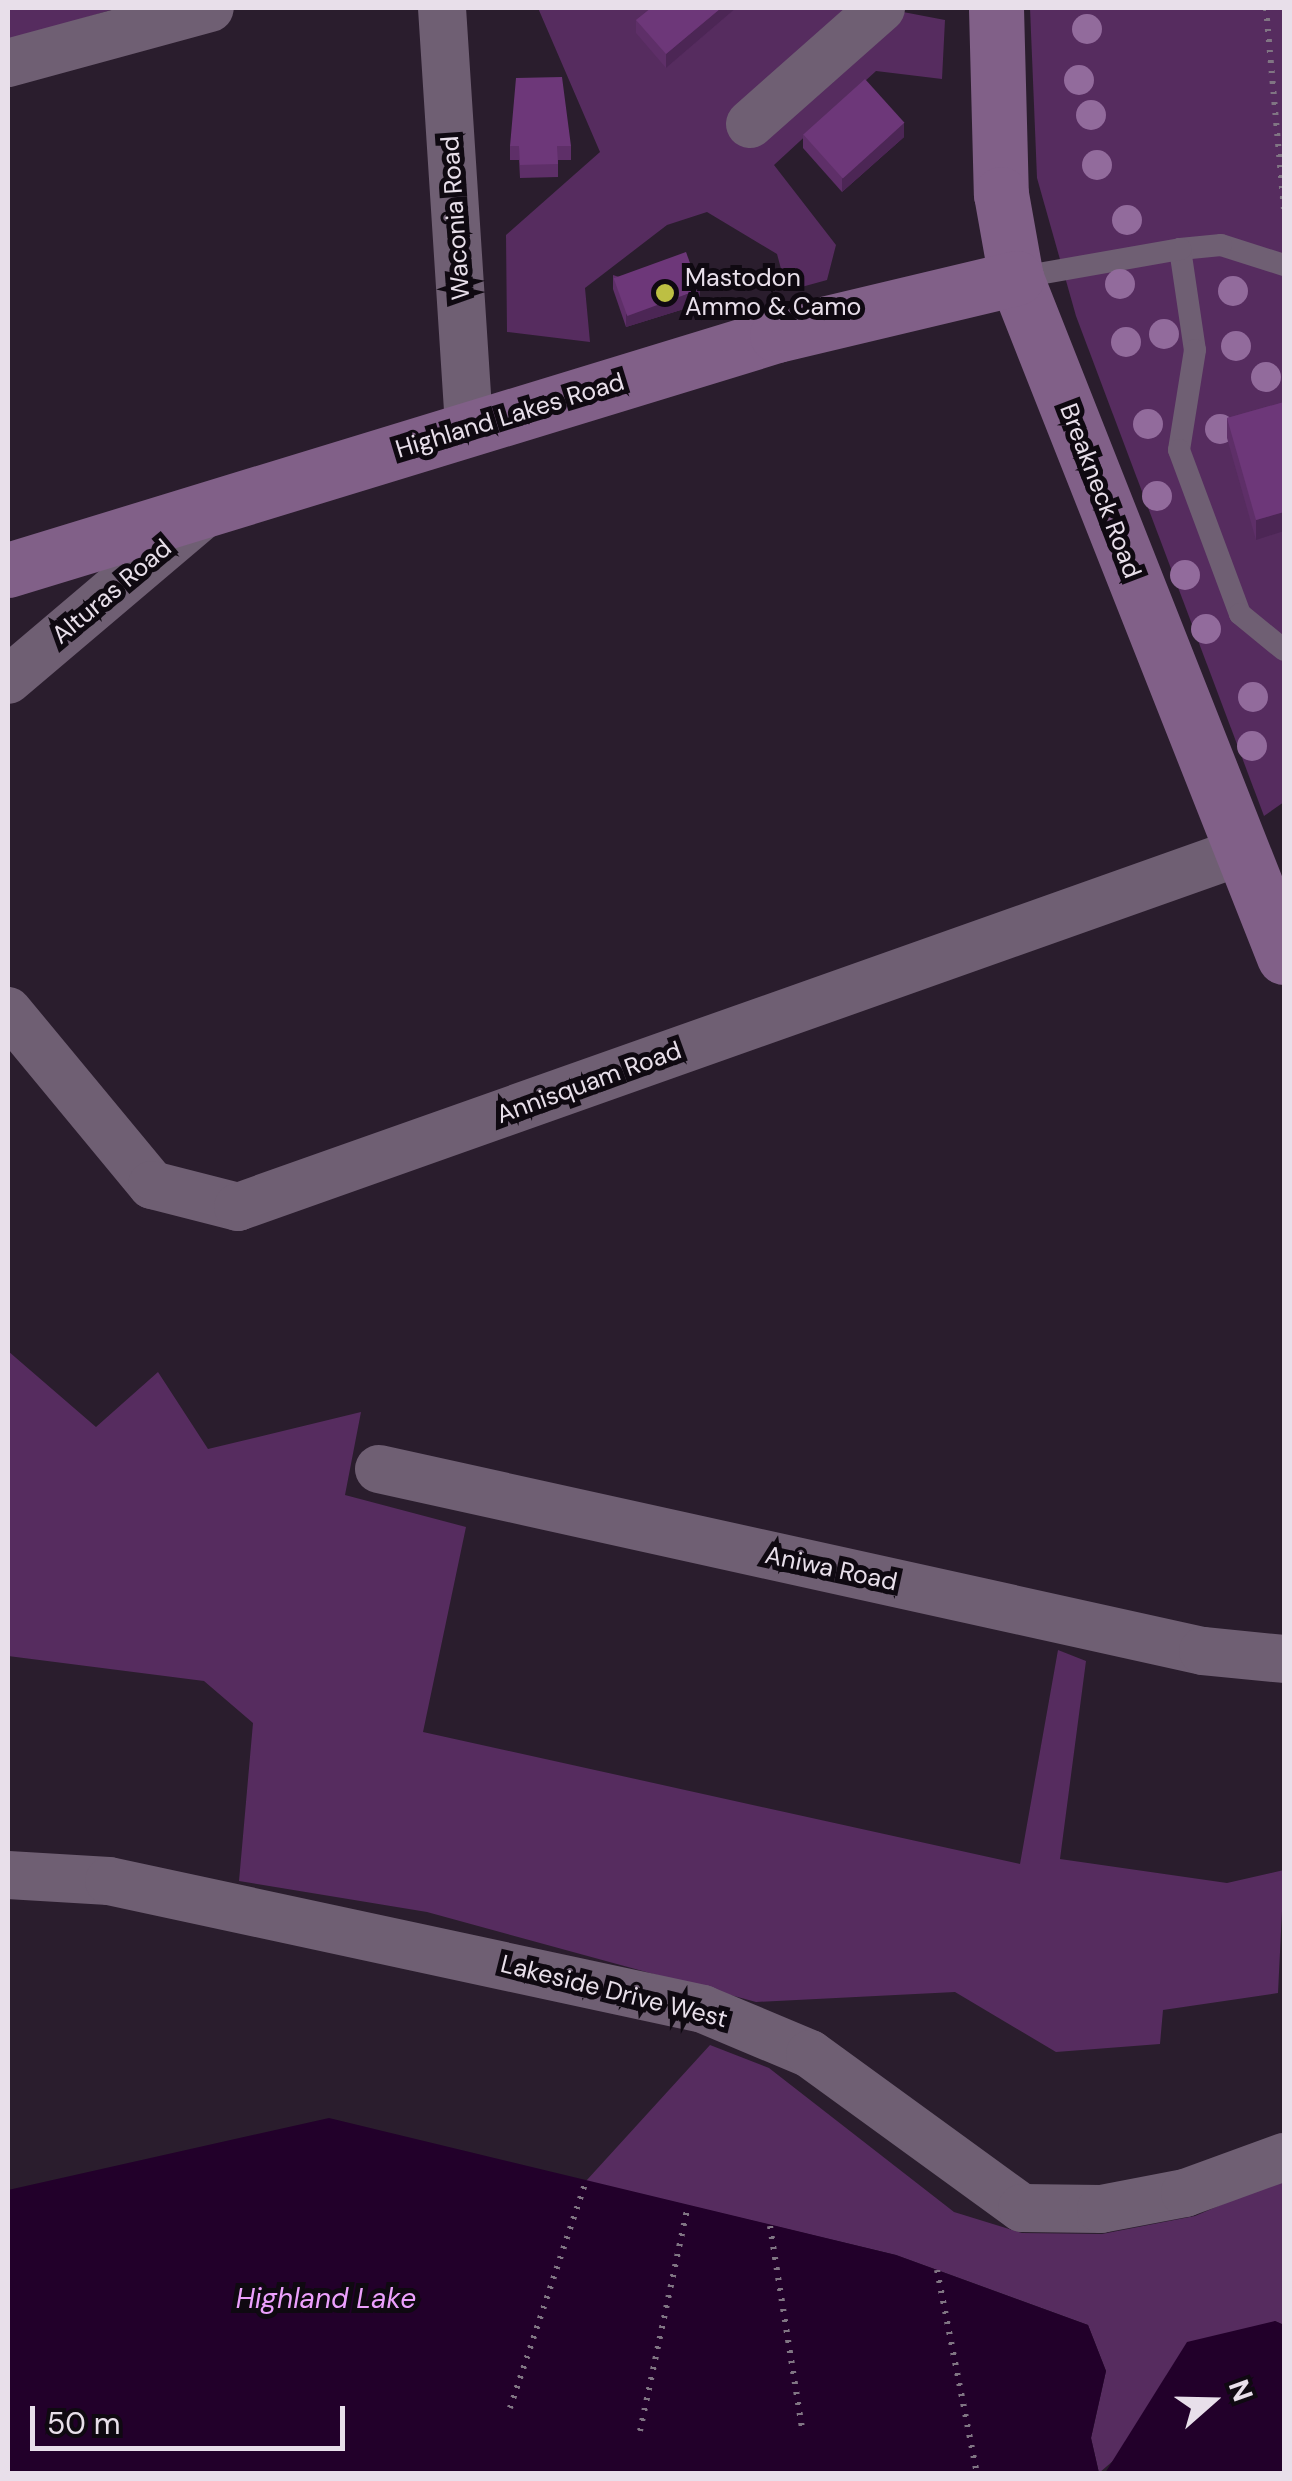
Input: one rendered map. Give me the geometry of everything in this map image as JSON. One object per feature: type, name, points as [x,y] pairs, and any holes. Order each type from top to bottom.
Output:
[{"type":"street","points":[[8,64],[210,8]]},
{"type":"street","name":"Waconia Road","points":[[442,8],[469,429]]},
{"type":"street","points":[[750,124],[881,8]]},
{"type":"street","name":"Breakneck Road","points":[[996,8],[1001,194],[1016,278],[1237,853],[1284,957]]},
{"type":"street","name":"Highland Lakes Road","points":[[8,570],[777,335],[1016,278]]},
{"type":"street","name":"Alturas Road","points":[[8,680],[216,504]]},
{"type":"street","name":"Annisquam Road","points":[[8,1011],[152,1185],[238,1207],[1237,853]]},
{"type":"street","name":"Aniwa Road","points":[[378,1469],[1203,1651],[1284,1658]]},
{"type":"street","name":"Lakeside Drive West","points":[[8,1875],[108,1881],[703,2009],[810,2054],[1022,2208],[1101,2209],[1168,2196],[1284,2157]]},
{"type":"lane","points":[[1016,278],[1221,245],[1284,265]]},
{"type":"lane","points":[[1180,249],[1195,350],[1179,450],[1240,614],[1284,650]]},
{"type":"path","points":[[1266,8],[1284,210]]},
{"type":"path","points":[[510,2408],[586,2181]]},
{"type":"path","points":[[640,2431],[688,2206]]},
{"type":"path","points":[[770,2226],[802,2429]]},
{"type":"path","points":[[937,2270],[977,2474]]},
{"type":"shaded area","points":[[8,8],[111,8],[111,10],[8,41]]},
{"type":"shaded area","points":[[538,8],[882,8],[945,20],[942,79],[876,71],[774,165],[836,245],[827,280],[787,291],[777,254],[707,212],[667,225],[585,288],[590,342],[507,332],[506,235],[600,152]]},
{"type":"shaded area","points":[[1030,8],[1284,8],[1284,802],[1264,816],[1076,316],[1037,178]]},
{"type":"shaded area","points":[[8,1351],[96,1427],[158,1372],[208,1449],[361,1412],[345,1495],[466,1527],[423,1732],[1020,1864],[1058,1650],[1086,1661],[1060,1859],[1227,1883],[1284,1870],[1278,1993],[1163,2010],[1160,2044],[1056,2052],[955,1992],[756,2002],[427,1912],[239,1881],[253,1723],[204,1681],[8,1656]]},
{"type":"shaded area","points":[[710,2045],[769,2068],[954,2212],[1022,2233],[1102,2234],[1195,2216],[1284,2178],[1284,2325],[1275,2321],[1099,2473],[1091,2438],[1106,2371],[1088,2325],[896,2255],[586,2181]]},
{"type":"water","name":"Highland Lake","points":[[329,2118],[896,2255],[1088,2325],[1106,2371],[1091,2438],[1099,2473],[8,2473],[8,2190]]},
{"type":"water","points":[[1275,2321],[1284,2325],[1284,2473],[1105,2473],[1187,2342]]},
{"type":"building","points":[[651,8],[721,8],[666,54],[636,20]]},
{"type":"building","points":[[562,77],[571,146],[557,146],[558,164],[520,165],[519,146],[510,146],[516,78]]},
{"type":"building","points":[[865,79],[904,123],[843,178],[803,135]]},
{"type":"building","points":[[686,252],[700,290],[627,316],[614,278]]},
{"type":"building","points":[[1284,402],[1284,512],[1256,520],[1227,418]]},
{"type":"place","name":"Mastodon Ammo & Camo","points":[[665,293]]}]
